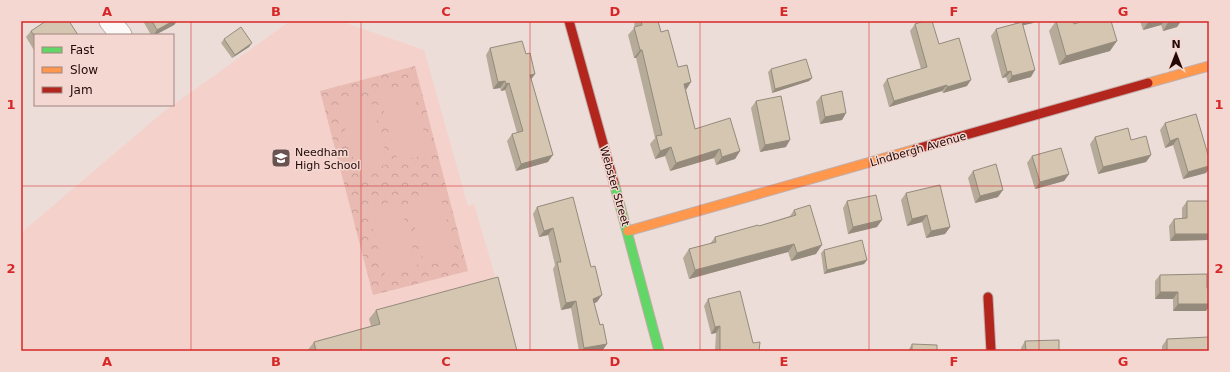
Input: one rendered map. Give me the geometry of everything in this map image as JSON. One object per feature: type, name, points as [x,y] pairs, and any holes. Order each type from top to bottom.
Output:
[{"type":"street","points":[[110,21],[119,34]]},
{"type":"street","name":"Webster Street","points":[[568,21],[628,231],[659,351]]},
{"type":"street","name":"Lindbergh Avenue","points":[[628,231],[1209,66]]},
{"type":"street","points":[[988,296],[991,351]]},
{"type":"shaded area","name":"Needham High School","points":[[290,21],[340,21],[424,50],[468,206],[474,204],[517,351],[21,351],[21,233],[162,113],[174,106],[174,104]]},
{"type":"green space","points":[[415,66],[468,271],[373,295],[320,91]]},
{"type":"green space","points":[[411,85],[430,153],[398,162],[379,94]]},
{"type":"green space","points":[[370,96],[389,164],[357,173],[339,105]]},
{"type":"green space","points":[[439,190],[457,258],[425,266],[407,198]]},
{"type":"green space","points":[[399,200],[418,268],[386,277],[367,208]]},
{"type":"building","points":[[46,21],[69,21],[77,34],[34,34],[34,36],[31,31]]},
{"type":"building","points":[[152,21],[173,21],[157,30]]},
{"type":"building","points":[[641,21],[658,21],[661,32],[668,30],[678,67],[687,65],[691,82],[684,84],[695,129],[730,118],[740,151],[722,157],[720,149],[676,163],[671,147],[660,151],[656,136],[662,135],[642,50],[640,50],[634,27],[642,25]]},
{"type":"building","points":[[924,21],[932,21],[939,44],[959,38],[971,80],[947,87],[947,85],[894,101],[887,79],[927,67],[915,24]]},
{"type":"building","points":[[1056,21],[1073,21],[1074,24],[1083,21],[1111,21],[1117,41],[1066,56]]},
{"type":"building","points":[[1022,22],[1035,70],[1012,76],[1011,71],[1007,72],[996,29]]},
{"type":"building","points":[[241,27],[252,43],[235,55],[224,39]]},
{"type":"building","points":[[522,41],[526,54],[530,53],[535,74],[530,75],[553,155],[521,164],[512,134],[523,131],[509,83],[506,84],[505,81],[498,82],[490,48]]},
{"type":"building","points":[[806,59],[812,78],[775,89],[771,69]]},
{"type":"building","points":[[842,91],[846,113],[825,117],[821,96]]},
{"type":"building","points":[[781,96],[790,140],[765,145],[756,101]]},
{"type":"building","points":[[1196,114],[1209,158],[1209,166],[1188,172],[1178,138],[1170,141],[1165,123]]},
{"type":"building","points":[[1128,128],[1131,140],[1146,136],[1151,155],[1103,167],[1095,137]]},
{"type":"building","points":[[1061,148],[1069,174],[1040,182],[1032,156]]},
{"type":"building","points":[[996,164],[1003,190],[980,196],[973,171]]},
{"type":"building","points":[[940,185],[950,227],[931,231],[927,215],[912,219],[906,193]]},
{"type":"building","points":[[876,195],[882,220],[853,227],[847,201]]},
{"type":"building","points":[[573,197],[591,267],[595,266],[602,295],[593,299],[600,325],[603,324],[607,344],[584,348],[576,301],[566,303],[557,262],[561,262],[553,228],[544,231],[537,207]]},
{"type":"building","points":[[1187,201],[1209,201],[1209,234],[1175,234],[1174,219],[1187,218]]},
{"type":"building","points":[[810,205],[822,245],[797,253],[794,244],[695,270],[689,249],[716,242],[715,237],[796,215],[794,210]]},
{"type":"building","points":[[862,240],[867,260],[827,270],[824,250]]},
{"type":"building","points":[[1207,274],[1209,304],[1178,304],[1178,292],[1160,292],[1160,275]]},
{"type":"building","points":[[498,277],[517,351],[316,351],[314,342],[380,324],[376,310]]},
{"type":"building","points":[[740,291],[753,343],[760,342],[759,351],[720,351],[720,326],[715,327],[708,299]]},
{"type":"building","points":[[1209,337],[1209,351],[1167,351],[1167,339]]},
{"type":"building","points":[[1059,340],[1059,351],[1026,351],[1025,341]]},
{"type":"building","points":[[912,344],[937,345],[937,351],[912,351]]},
{"type":"traffic: fast","points":[[614,183],[659,351]]},
{"type":"traffic: slow","points":[[1148,83],[1209,66]]},
{"type":"traffic: slow","points":[[628,231],[916,149]]},
{"type":"traffic: jam","points":[[569,21],[614,183]]},
{"type":"traffic: jam","points":[[916,149],[1148,83]]},
{"type":"traffic: jam","points":[[988,297],[991,351]]},
{"type":"place","name":"Needham High School","points":[[281,158]]}]
